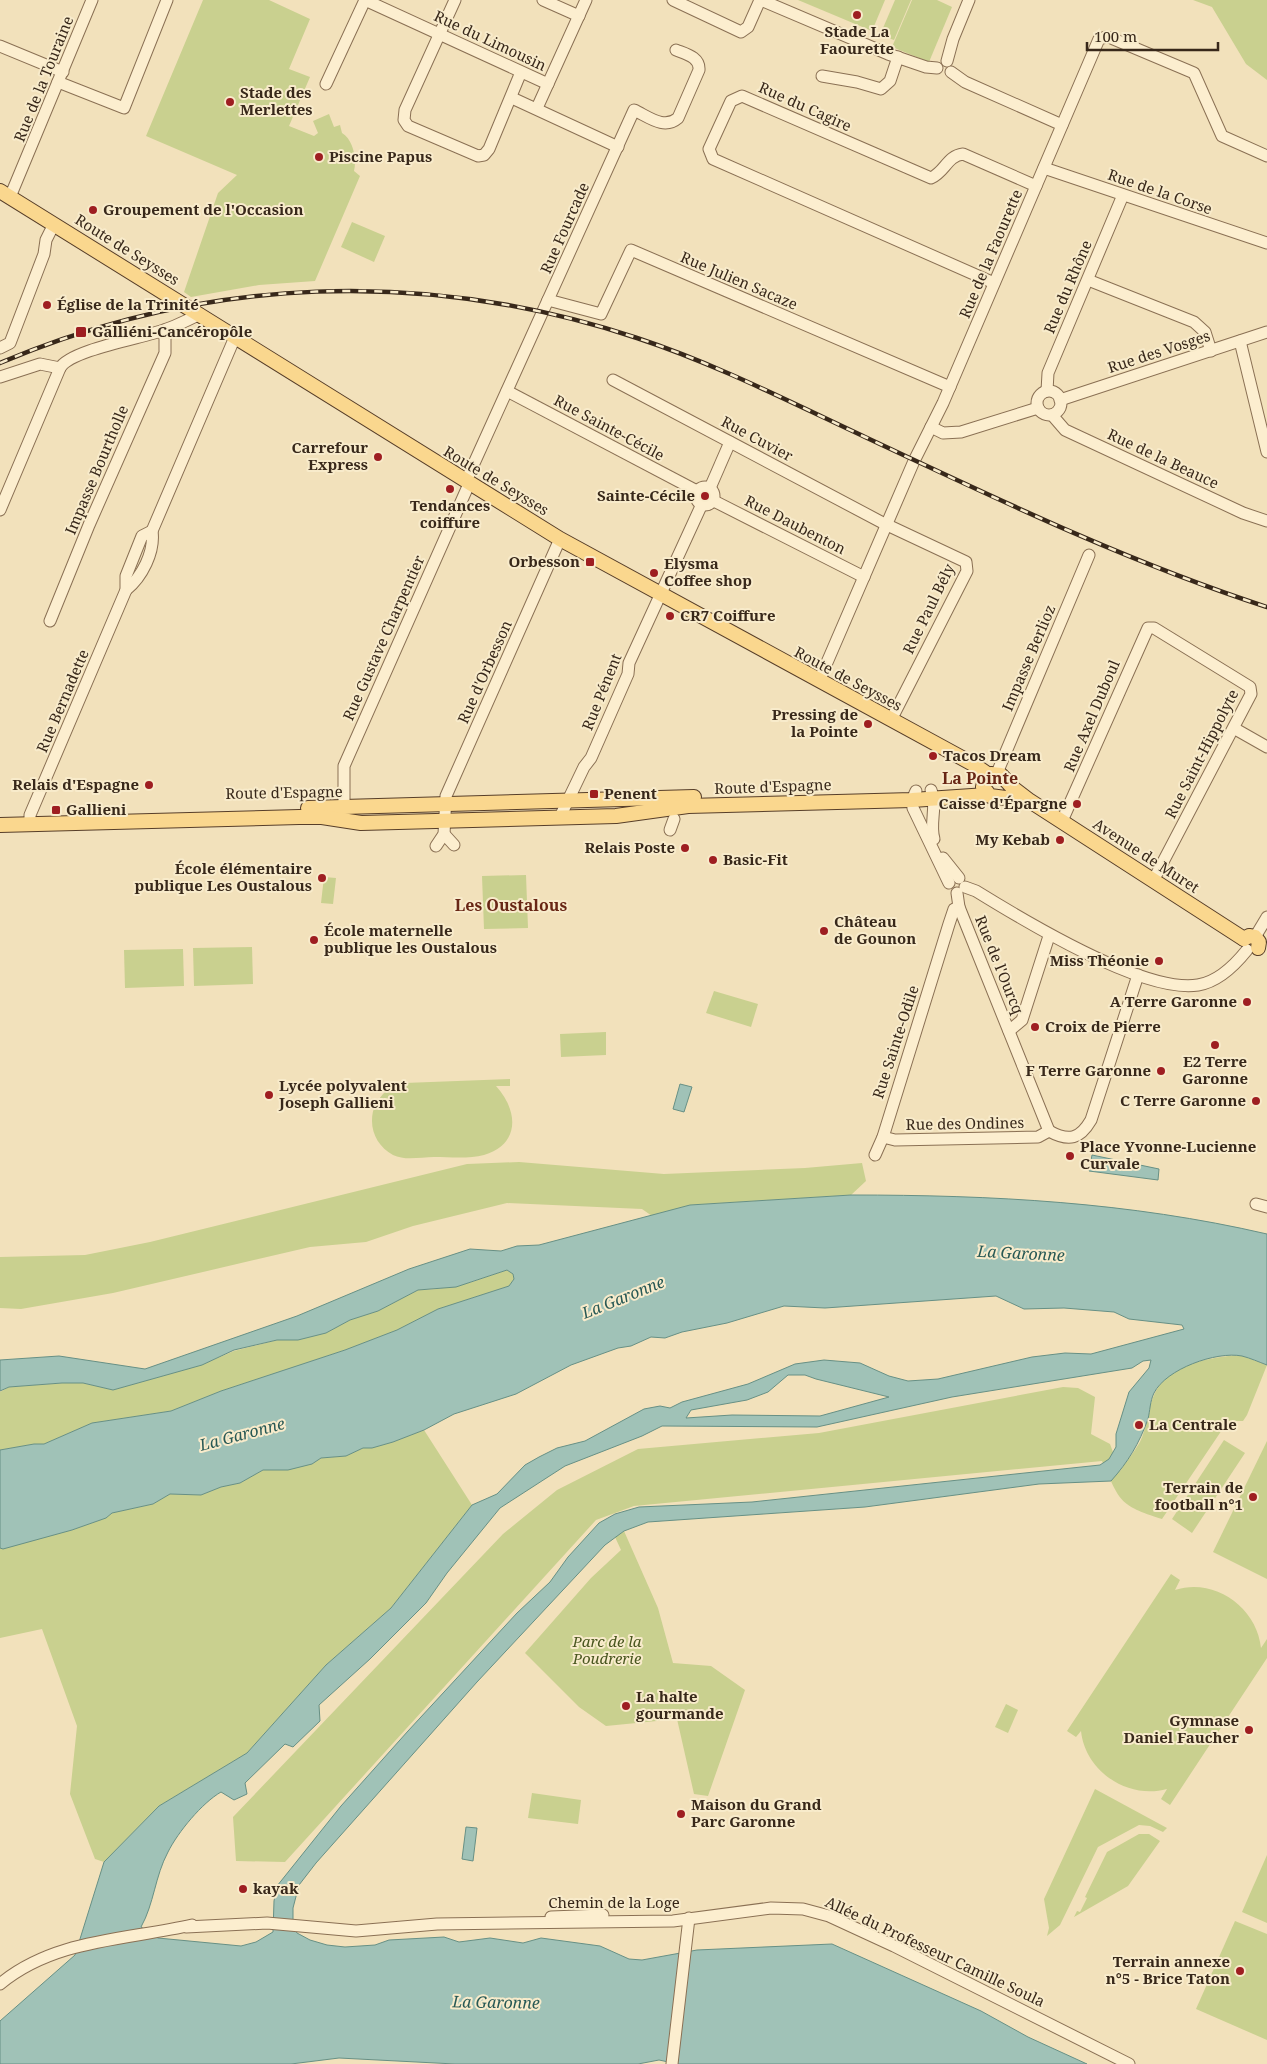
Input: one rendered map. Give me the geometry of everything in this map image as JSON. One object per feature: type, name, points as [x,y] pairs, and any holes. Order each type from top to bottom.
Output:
[{"type":"main road","name":"Route de Seysses","points":[[5,194],[200,314],[467,483],[560,539],[973,764],[994,784]]},
{"type":"main road","name":"Route d'Espagne","points":[[0,816],[30,820],[322,817],[362,823],[616,816],[688,806],[933,794],[994,784]]},
{"type":"main road","name":"Avenue de Muret","points":[[994,784],[1030,800],[1254,946]]},
{"type":"main road","name":"Route d'Espagne","points":[[0,825],[30,820],[344,808],[445,820],[569,800],[914,795]]},
{"type":"street","points":[[79,0],[91,2]]},
{"type":"street","points":[[0,46],[124,108],[167,0]]},
{"type":"street","points":[[326,84],[365,0]]},
{"type":"street","name":"Rue du Limousin","points":[[365,0],[548,84]]},
{"type":"street","points":[[455,0],[405,110],[404,120],[408,126],[478,156],[484,155],[489,149],[512,98],[521,72]]},
{"type":"street","points":[[543,0],[579,16]]},
{"type":"street","points":[[537,108],[586,0]]},
{"type":"street","points":[[673,0],[741,32],[748,27],[761,0],[898,57],[926,67],[937,68],[943,75],[951,72]]},
{"type":"street","points":[[947,60],[953,39],[969,0]]},
{"type":"street","name":"Rue de la Touraine","points":[[5,194],[61,77],[91,2]]},
{"type":"street","name":"Rue de la Faourette","points":[[819,681],[887,524],[950,387],[1097,43],[1106,37],[1194,73],[1222,136],[1267,156]]},
{"type":"street","name":"Rue Fourcade","points":[[467,483],[634,110],[666,125],[678,118],[699,70],[699,63],[696,59],[676,50]]},
{"type":"street","points":[[822,76],[857,82],[881,89],[890,81],[898,57]]},
{"type":"street","points":[[937,68],[940,62],[947,60]]},
{"type":"street","points":[[947,60],[952,66],[951,72]]},
{"type":"street","points":[[951,72],[965,82],[1062,125]]},
{"type":"street","name":"Rue du Cagire","points":[[994,283],[714,159],[709,149],[731,101],[742,96],[931,178],[938,175],[951,158],[963,154],[1036,186]]},
{"type":"street","points":[[512,98],[618,147]]},
{"type":"street","name":"Rue de la Corse","points":[[1044,168],[1267,243]]},
{"type":"street","name":"Rue du Rhône","points":[[1047,392],[1048,373],[1123,195]]},
{"type":"street","points":[[0,348],[10,343],[44,254],[46,240],[54,224]]},
{"type":"street","name":"Rue Julien Sacaze","points":[[548,300],[601,314],[631,250],[950,387]]},
{"type":"street","points":[[1088,280],[1194,322],[1205,332],[1211,351]]},
{"type":"street","points":[[0,510],[60,368],[65,361],[78,355],[165,330],[200,314]]},
{"type":"street","name":"Impasse Bourtholle","points":[[50,620],[89,525],[165,353],[165,330]]},
{"type":"street","name":"Rue des Vosges","points":[[1060,400],[1267,332]]},
{"type":"street","name":"Rue Bernadette","points":[[30,820],[126,590],[137,581],[154,543],[152,531],[235,337]]},
{"type":"street","points":[[1240,341],[1267,452]]},
{"type":"street","points":[[0,377],[40,364],[60,368]]},
{"type":"street","name":"Rue Cuvier","points":[[613,380],[887,524]]},
{"type":"street","name":"Rue Sainte-Cécile","points":[[507,391],[697,491]]},
{"type":"street","points":[[1047,392],[1057,395],[1060,400],[1060,408],[1052,415],[1042,413],[1038,408],[1038,397],[1047,392]]},
{"type":"street","points":[[931,427],[943,433],[961,432],[1038,408]]},
{"type":"street","name":"Rue de la Beauce","points":[[1052,415],[1065,430],[1243,513],[1267,521]]},
{"type":"street","points":[[710,488],[730,442]]},
{"type":"street","name":"Rue Gustave Charpentier","points":[[344,808],[344,766],[467,483]]},
{"type":"street","points":[[703,487],[710,488],[714,496],[707,502],[696,499],[697,491],[703,487]]},
{"type":"street","name":"Rue Daubenton","points":[[707,502],[864,577]]},
{"type":"street","name":"Rue Pénent","points":[[569,800],[584,767],[591,758],[661,594],[707,502]]},
{"type":"street","name":"Rue Paul Bély","points":[[887,524],[962,559],[968,566],[891,720]]},
{"type":"street","name":"Rue d'Orbesson","points":[[445,820],[446,796],[560,539]]},
{"type":"street","name":"Impasse Berlioz","points":[[994,784],[1089,555]]},
{"type":"street","name":"Rue Axel Duboul","points":[[1062,821],[1145,633],[1148,628],[1154,628]]},
{"type":"street","name":"Rue Saint-Hippolyte","points":[[1153,880],[1251,694],[1250,686],[1154,628]]},
{"type":"street","points":[[1237,730],[1267,748]]},
{"type":"street","points":[[933,794],[931,831],[958,885]]},
{"type":"street","points":[[914,795],[913,808],[958,885],[976,891],[1049,936],[1138,975],[1174,985],[1200,985],[1213,980],[1254,946],[1267,918]]},
{"type":"street","points":[[560,817],[569,800]]},
{"type":"street","points":[[670,830],[674,819]]},
{"type":"street","points":[[445,820],[454,845]]},
{"type":"street","points":[[436,846],[445,820]]},
{"type":"street","name":"Rue de l'Ourcq","points":[[958,885],[959,907],[1049,1131]]},
{"type":"street","name":"Rue Sainte-Odile","points":[[875,1155],[883,1137],[954,909],[959,907]]},
{"type":"street","points":[[945,937],[951,932],[967,927]]},
{"type":"street","points":[[1009,1031],[1022,1020],[1049,936]]},
{"type":"street","name":"Rue des Ondines","points":[[883,1137],[894,1140],[1038,1137],[1049,1131],[1059,1137],[1075,1136],[1084,1132],[1091,1120],[1138,975]]},
{"type":"street","points":[[1004,1018],[1019,1013],[1024,1009]]},
{"type":"street","name":"Allée du Professeur Camille Soula","points":[[689,1918],[783,1908],[803,1908],[829,1916],[1037,2016],[1129,2064]]},
{"type":"street","name":"Chemin de la Loge","points":[[0,1984],[35,1960],[73,1947],[232,1919],[355,1926],[444,1918],[518,1919],[575,1915],[673,1914],[689,1918]]},
{"type":"street","points":[[672,2064],[689,1918]]},
{"type":"green space","points":[[203,0],[269,0],[310,19],[289,69],[310,77],[289,126],[314,136],[318,133],[313,121],[329,114],[334,127],[340,125],[342,133],[351,144],[354,155],[354,171],[360,176],[315,281],[259,285],[191,297],[184,292],[218,193],[237,175],[146,136]]},
{"type":"green space","name":"Stade La Faourette","points":[[798,0],[885,0],[872,31]]},
{"type":"green space","points":[[895,0],[911,0],[894,40],[880,35]]},
{"type":"green space","points":[[912,0],[937,0],[952,7],[929,62],[892,47]]},
{"type":"green space","points":[[1193,0],[1267,0],[1267,80],[1246,64],[1212,7]]},
{"type":"green space","points":[[352,222],[385,236],[374,262],[341,247]]},
{"type":"green space","points":[[526,875],[528,928],[484,929],[482,876]]},
{"type":"green space","points":[[324,877],[336,878],[333,904],[321,903]]},
{"type":"green space","points":[[252,947],[253,984],[194,986],[193,948]]},
{"type":"green space","points":[[183,949],[184,986],[125,988],[124,950]]},
{"type":"green space","points":[[714,991],[758,1004],[751,1027],[706,1013]]},
{"type":"green space","points":[[606,1032],[606,1055],[561,1057],[560,1034]]},
{"type":"green space","points":[[510,1079],[510,1086],[496,1086],[509,1105],[512,1125],[510,1135],[505,1143],[496,1150],[478,1156],[403,1158],[388,1152],[375,1136],[372,1126],[373,1112],[378,1101],[386,1091],[378,1091],[378,1084]]},
{"type":"green space","points":[[519,1162],[664,1174],[805,1168],[862,1163],[866,1181],[851,1195],[690,1205],[652,1216],[642,1209],[507,1203],[413,1226],[366,1242],[310,1247],[113,1293],[21,1309],[0,1308],[0,1257],[85,1255],[150,1242],[467,1164]]},
{"type":"green space","points":[[507,1270],[513,1274],[514,1279],[509,1286],[438,1309],[397,1330],[345,1350],[221,1391],[171,1411],[92,1423],[44,1444],[0,1450],[0,1392],[9,1387],[83,1383],[113,1390],[201,1365],[234,1351],[277,1340],[298,1340],[326,1333],[350,1320],[378,1311],[418,1290],[437,1289],[472,1282]]},
{"type":"green space","points":[[1240,1355],[1267,1365],[1247,1415],[1243,1421],[1228,1421],[1162,1519],[1137,1510],[1122,1500],[1102,1461],[634,1506],[596,1520],[285,1862],[236,1861],[233,1817],[503,1534],[557,1490],[638,1449],[819,1433],[1063,1387],[1078,1388],[1095,1397],[1091,1434],[1110,1444],[1120,1471],[1140,1442],[1154,1395],[1160,1384],[1179,1369],[1191,1364],[1203,1360]]},
{"type":"green space","points":[[424,1430],[472,1505],[391,1608],[326,1665],[247,1753],[159,1806],[104,1862],[95,1859],[70,1794],[77,1726],[42,1629],[0,1638],[0,1548],[72,1530],[106,1518],[112,1513],[153,1504],[170,1494],[201,1495],[221,1487],[240,1483],[263,1470],[312,1464],[321,1458],[346,1456],[363,1448],[372,1448],[393,1442]]},
{"type":"green space","points":[[1224,1440],[1245,1453],[1192,1533],[1172,1519]]},
{"type":"green space","name":"Terrain de football n°1","points":[[1267,1441],[1267,1579],[1213,1552]]},
{"type":"green space","name":"Parc de la Poudrerie","points":[[624,1531],[658,1608],[673,1663],[711,1666],[745,1690],[708,1796],[694,1794],[677,1719],[606,1726],[579,1707],[525,1653],[591,1578],[621,1550],[615,1537]]},
{"type":"green space","points":[[1171,1574],[1180,1580],[1175,1590],[1190,1587],[1204,1588],[1218,1592],[1242,1608],[1258,1633],[1261,1648],[1267,1639],[1267,1658],[1170,1805],[1161,1799],[1167,1789],[1138,1790],[1124,1786],[1111,1779],[1100,1770],[1091,1758],[1084,1745],[1081,1731],[1076,1737],[1067,1731]]},
{"type":"green space","points":[[1006,1704],[1018,1710],[1008,1733],[995,1727]]},
{"type":"green space","points":[[1095,1789],[1167,1828],[1163,1832],[1150,1826],[1139,1825],[1098,1847],[1060,1925],[1047,1936],[1049,1928],[1044,1899]]},
{"type":"green space","points":[[532,1793],[581,1800],[578,1824],[528,1818]]},
{"type":"green space","points":[[1139,1834],[1149,1834],[1160,1841],[1128,1886],[1074,1917],[1077,1911],[1080,1912],[1087,1898],[1085,1897],[1107,1852]]},
{"type":"green space","points":[[1267,1855],[1267,1923],[1242,1912]]},
{"type":"green space","name":"Terrain annexe n°5 - Brice Taton","points":[[1235,1921],[1267,1934],[1267,2040],[1196,2009]]},
{"type":"water","points":[[680,1084],[692,1087],[684,1112],[673,1109]]},
{"type":"water","points":[[1092,1155],[1159,1169],[1158,1180],[1089,1171]]},
{"type":"water","name":"La Garonne","points":[[851,1195],[1008,1199],[1060,1202],[1164,1214],[1267,1234],[1267,1365],[1242,1356],[1219,1356],[1180,1369],[1169,1376],[1154,1393],[1148,1419],[1137,1445],[1123,1467],[1111,1481],[1039,1484],[865,1507],[648,1522],[624,1531],[605,1545],[477,1682],[316,1863],[299,1885],[293,1908],[293,1927],[297,1933],[310,1940],[327,1945],[345,1947],[375,1945],[389,1940],[444,1937],[459,1942],[490,1938],[523,1943],[541,1938],[600,1946],[629,1959],[642,1960],[697,1950],[832,1944],[981,2011],[1028,2037],[1087,2064],[678,2064],[659,2060],[638,2064],[455,2064],[339,2058],[291,2064],[0,2064],[0,2021],[75,1955],[104,1862],[159,1806],[247,1753],[326,1665],[391,1608],[472,1505],[497,1494],[525,1465],[557,1448],[585,1441],[644,1409],[660,1406],[670,1408],[682,1402],[748,1384],[795,1364],[824,1360],[860,1363],[889,1376],[908,1381],[938,1379],[1032,1357],[1065,1353],[1091,1354],[1184,1329],[1182,1325],[1129,1319],[1114,1312],[1064,1308],[1024,1309],[996,1296],[825,1308],[784,1306],[727,1323],[682,1332],[665,1338],[651,1337],[631,1346],[618,1348],[571,1365],[516,1394],[454,1414],[424,1430],[393,1442],[372,1448],[363,1448],[346,1456],[321,1458],[312,1464],[288,1470],[263,1470],[240,1483],[221,1487],[201,1495],[170,1494],[153,1504],[112,1513],[106,1518],[72,1530],[3,1549],[0,1548],[0,1450],[44,1444],[92,1423],[171,1411],[221,1391],[345,1350],[397,1330],[438,1309],[509,1286],[514,1279],[513,1274],[507,1270],[456,1287],[418,1290],[378,1311],[350,1320],[326,1333],[298,1340],[277,1340],[234,1350],[202,1365],[113,1390],[83,1383],[62,1383],[9,1387],[0,1391],[0,1360],[59,1356],[145,1369],[297,1316],[409,1269],[470,1249],[501,1251],[517,1246],[539,1245],[690,1205]],"holes":[[[1151,1360],[1149,1368],[1129,1392],[1116,1434],[1116,1447],[1109,1459],[1100,1465],[752,1502],[639,1507],[615,1514],[599,1523],[568,1557],[550,1582],[517,1613],[341,1806],[277,1886],[274,1901],[273,1932],[256,1942],[241,1946],[158,1938],[141,1927],[149,1909],[160,1871],[172,1844],[184,1827],[206,1803],[221,1792],[234,1800],[247,1794],[245,1783],[285,1744],[293,1747],[320,1721],[319,1705],[370,1659],[426,1603],[447,1573],[500,1508],[565,1466],[642,1436],[662,1426],[817,1427],[952,1397],[1132,1368],[1143,1361]],[[788,1375],[805,1375],[889,1397],[820,1416],[732,1415],[686,1418],[691,1410],[747,1400],[768,1392]]]},
{"type":"water","points":[[466,1827],[477,1828],[473,1861],[462,1859]]},
{"type":"railway","points":[[0,363],[78,334],[156,313],[236,298],[316,292],[397,292],[477,300],[557,315],[666,348],[752,384],[964,483],[1114,550],[1267,607]]},
{"type":"place","name":"Stade La Faourette","points":[[857,15]]},
{"type":"place","name":"Stade des Merlettes","points":[[230,102]]},
{"type":"place","name":"Piscine Papus","points":[[319,157]]},
{"type":"place","name":"Groupement de l'Occasion","points":[[93,210]]},
{"type":"place","name":"Église de la Trinité","points":[[47,305]]},
{"type":"place","name":"Galliéni-Cancéropôle","points":[[81,332]]},
{"type":"place","name":"Carrefour Express","points":[[378,457]]},
{"type":"place","name":"Tendances coiffure","points":[[450,489]]},
{"type":"place","name":"Sainte-Cécile","points":[[705,496]]},
{"type":"place","name":"Orbesson","points":[[590,562]]},
{"type":"place","name":"Elysma Coffee shop","points":[[654,573]]},
{"type":"place","name":"CR7 Coiffure","points":[[670,616]]},
{"type":"place","name":"Pressing de la Pointe","points":[[868,724]]},
{"type":"place","name":"Tacos Dream","points":[[933,756]]},
{"type":"place","name":"Relais d'Espagne","points":[[149,785]]},
{"type":"place","name":"Penent","points":[[594,794]]},
{"type":"place","name":"Caisse d'Épargne","points":[[1077,804]]},
{"type":"place","name":"Gallieni","points":[[56,810]]},
{"type":"place","name":"My Kebab","points":[[1060,840]]},
{"type":"place","name":"Relais Poste","points":[[685,848]]},
{"type":"place","name":"Basic-Fit","points":[[713,860]]},
{"type":"place","name":"École élémentaire publique Les Oustalous","points":[[322,878]]},
{"type":"place","name":"Château de Gounon","points":[[824,931]]},
{"type":"place","name":"École maternelle publique les Oustalous","points":[[314,940]]},
{"type":"place","name":"Miss Théonie","points":[[1159,961]]},
{"type":"place","name":"A Terre Garonne","points":[[1247,1002]]},
{"type":"place","name":"Croix de Pierre","points":[[1035,1027]]},
{"type":"place","name":"E2 Terre Garonne","points":[[1215,1045]]},
{"type":"place","name":"F Terre Garonne","points":[[1161,1071]]},
{"type":"place","name":"Lycée polyvalent Joseph Gallieni","points":[[269,1095]]},
{"type":"place","name":"C Terre Garonne","points":[[1256,1101]]},
{"type":"place","name":"Place Yvonne-Lucienne Curvale","points":[[1070,1156]]},
{"type":"place","name":"La Centrale","points":[[1139,1425]]},
{"type":"place","name":"Terrain de football n°1","points":[[1253,1497]]},
{"type":"place","name":"La halte gourmande","points":[[626,1706]]},
{"type":"place","name":"Gymnase Daniel Faucher","points":[[1249,1730]]},
{"type":"place","name":"Maison du Grand Parc Garonne","points":[[681,1814]]},
{"type":"place","name":"kayak","points":[[243,1889]]},
{"type":"place","name":"Terrain annexe n°5 - Brice Taton","points":[[1240,1971]]},
{"type":"district","name":"La Pointe","points":[[980,778]]},
{"type":"district","name":"Les Oustalous","points":[[511,905]]}]
